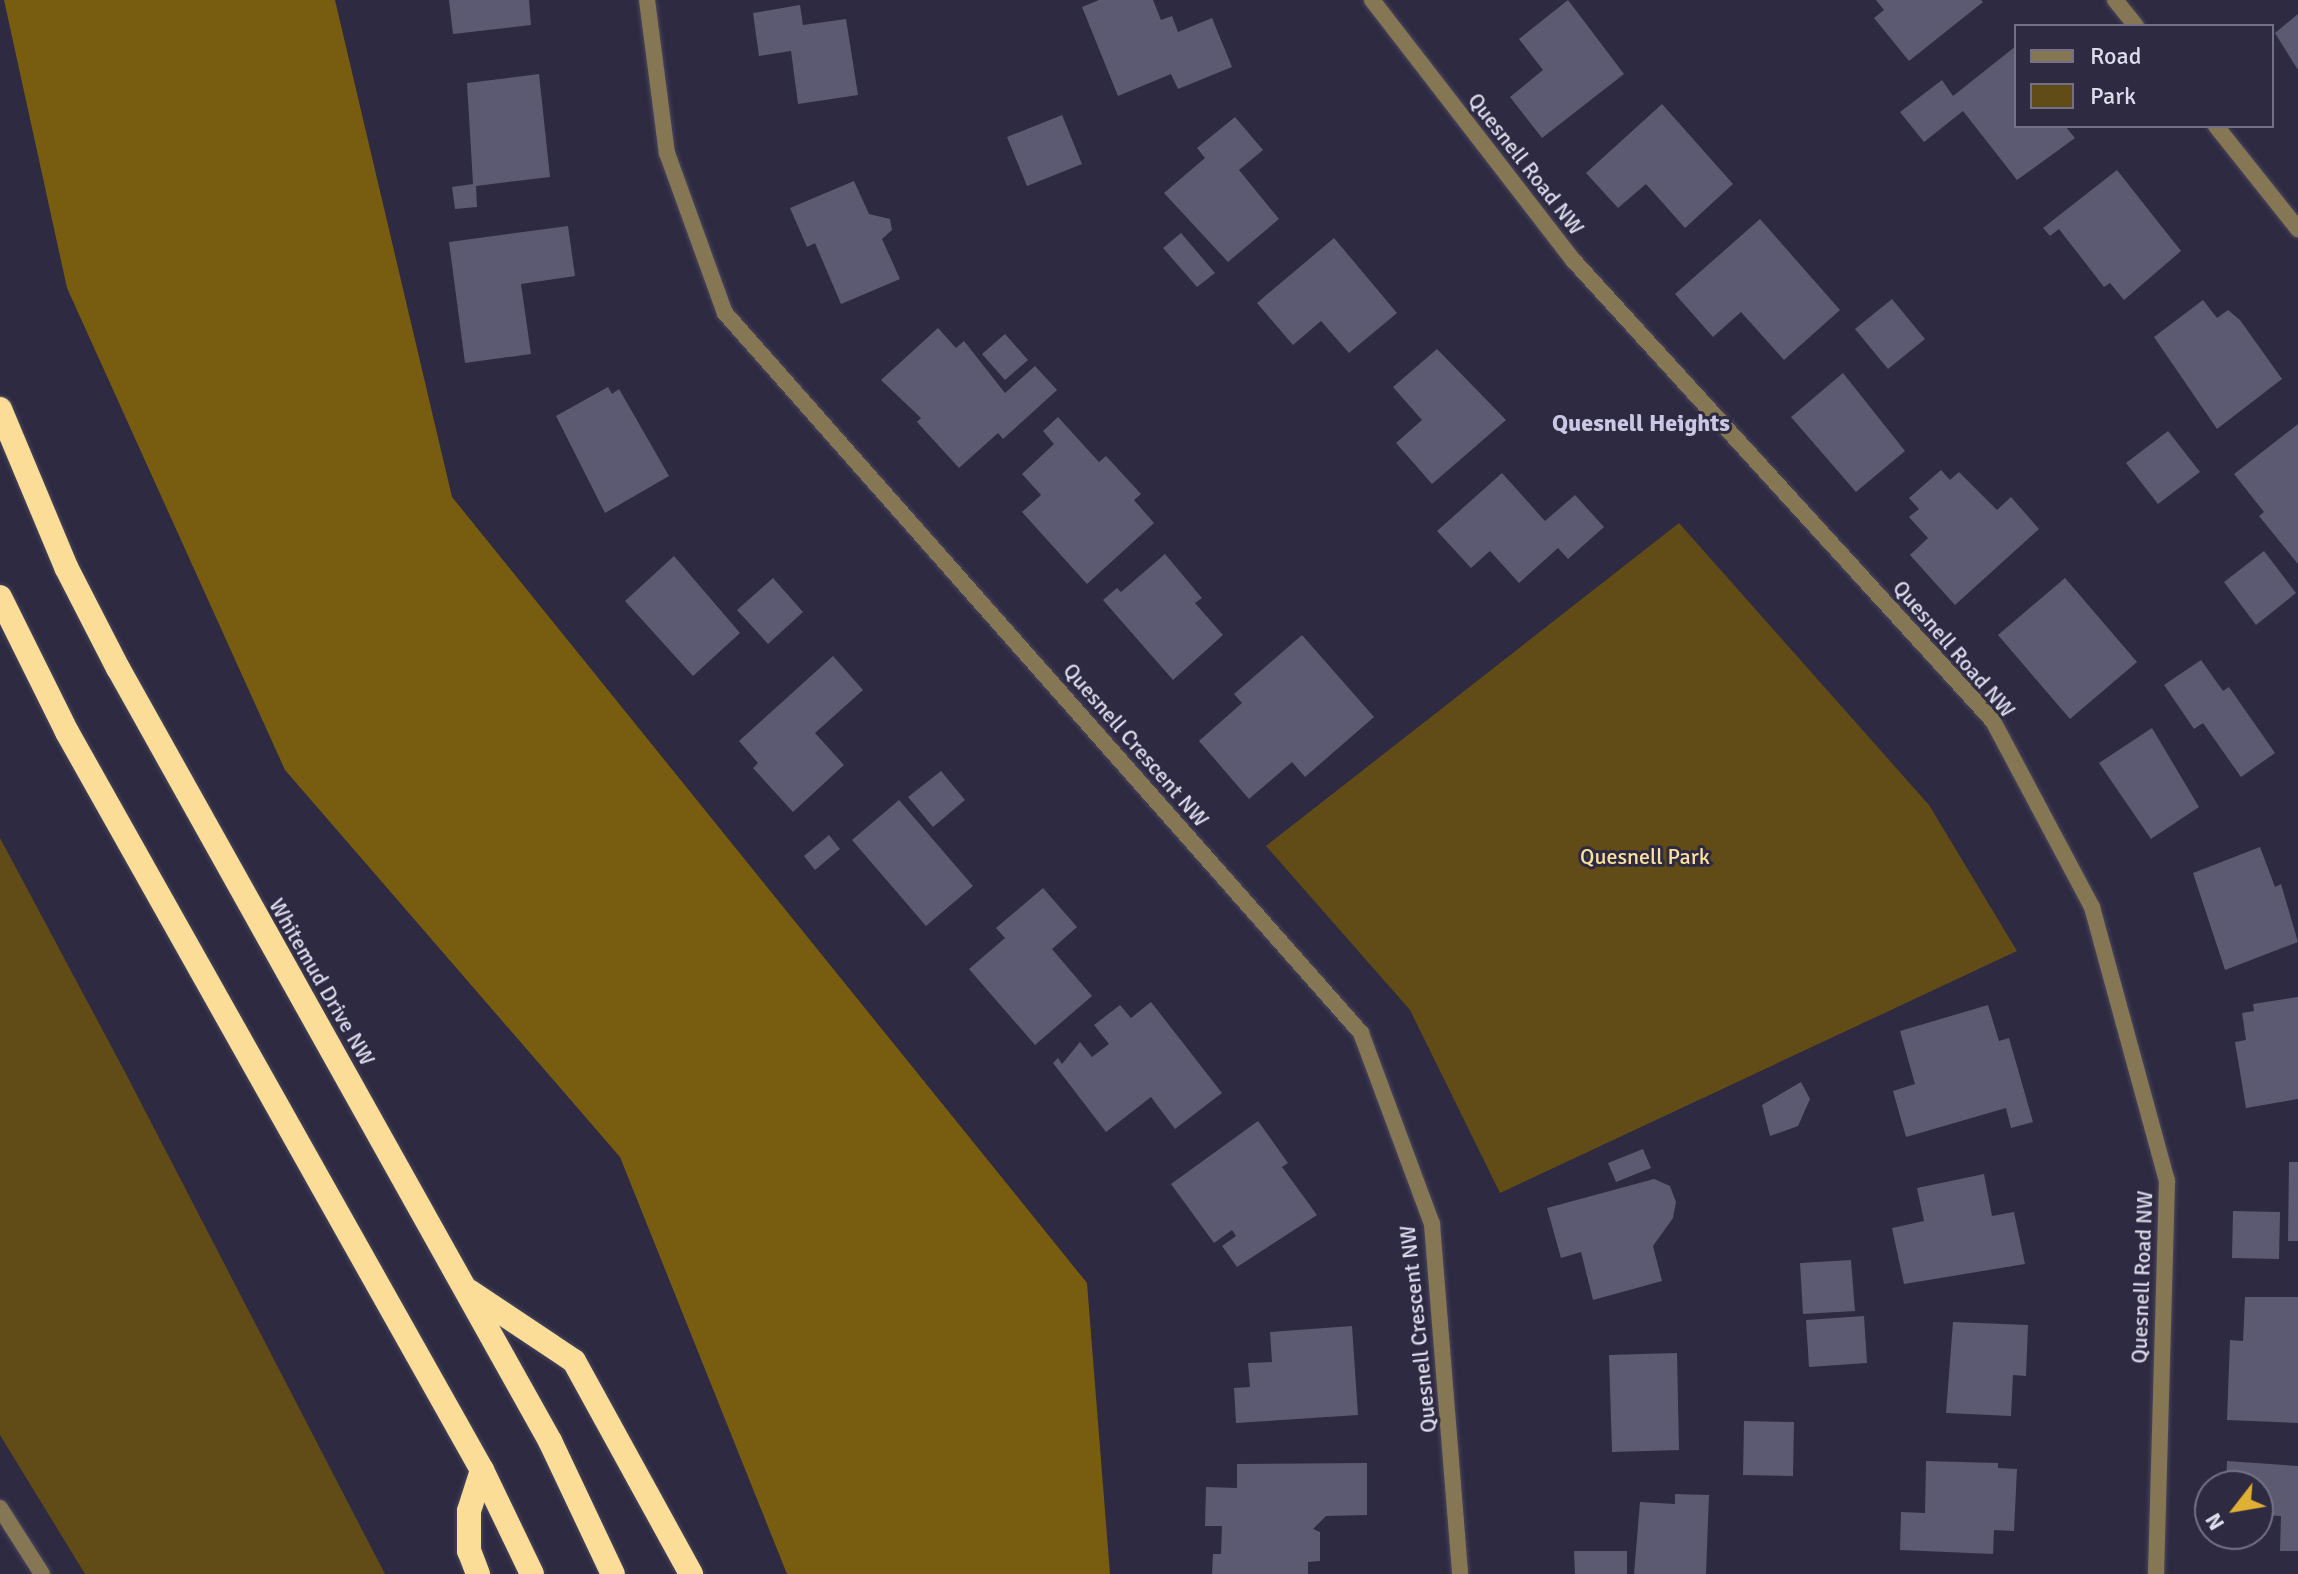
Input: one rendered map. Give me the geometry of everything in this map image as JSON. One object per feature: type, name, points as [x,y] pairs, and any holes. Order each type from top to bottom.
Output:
[{"type":"highway","name":"Whitemud Drive NW","points":[[0,409],[66,567],[118,668],[550,1441],[613,1574]]},
{"type":"highway","points":[[0,597],[67,732],[482,1470],[532,1574]]},
{"type":"highway","points":[[465,1288],[574,1361],[691,1574]]},
{"type":"highway","points":[[478,1574],[469,1551],[469,1511],[482,1470]]},
{"type":"street","name":"Quesnell Crescent NW","points":[[647,0],[667,153],[725,313],[1361,1033],[1432,1224],[1460,1574]]},
{"type":"street","name":"Quesnell Road NW","points":[[1372,0],[1574,261],[1993,721],[2092,907],[2167,1181],[2156,1574]]},
{"type":"street","points":[[2115,0],[2134,24]]},
{"type":"street","points":[[2218,128],[2298,229]]},
{"type":"street","points":[[0,1508],[42,1574]]},
{"type":"green space","name":"Quesnell Park","points":[[1679,523],[1929,805],[2017,951],[1500,1193],[1410,1010],[1266,846]]},
{"type":"green space","points":[[0,838],[385,1574],[85,1574],[0,1435]]},
{"type":"shaded area","points":[[4,0],[335,0],[452,497],[1087,1283],[1110,1574],[787,1574],[620,1157],[285,770],[67,288]]},
{"type":"building","points":[[449,0],[529,0],[531,25],[453,34]]},
{"type":"building","points":[[1099,0],[1153,0],[1161,20],[1172,16],[1178,32],[1212,18],[1232,67],[1178,89],[1171,74],[1118,96],[1082,7]]},
{"type":"building","points":[[1568,0],[1624,74],[1542,138],[1510,97],[1543,70],[1519,39]]},
{"type":"building","points":[[1876,0],[1983,2],[1909,61],[1874,18],[1884,10]]},
{"type":"building","points":[[800,5],[803,25],[846,19],[858,95],[798,104],[791,51],[759,56],[753,13]]},
{"type":"building","points":[[2298,14],[2298,70],[2275,33]]},
{"type":"building","points":[[2014,48],[2014,128],[2067,128],[2075,138],[2017,180],[1963,111],[1924,142],[1900,112],[1942,80],[1953,96]]},
{"type":"building","points":[[539,74],[550,177],[476,186],[477,207],[455,209],[452,187],[473,184],[467,83]]},
{"type":"building","points":[[1662,104],[1733,184],[1685,228],[1646,184],[1618,208],[1586,173]]},
{"type":"building","points":[[1062,115],[1082,164],[1027,186],[1007,137]]},
{"type":"building","points":[[1235,117],[1263,150],[1239,170],[1279,219],[1228,262],[1164,193],[1205,158],[1197,148]]},
{"type":"building","points":[[2117,170],[2181,251],[2124,300],[2110,283],[2104,287],[2059,229],[2050,236],[2043,228]]},
{"type":"building","points":[[854,181],[869,214],[890,219],[892,230],[882,239],[900,279],[841,304],[815,243],[807,247],[790,208]]},
{"type":"building","points":[[1760,219],[1840,310],[1784,360],[1741,312],[1713,337],[1675,294]]},
{"type":"building","points":[[568,226],[575,276],[521,284],[531,354],[465,363],[449,242]]},
{"type":"building","points":[[1181,233],[1215,273],[1197,287],[1163,248]]},
{"type":"building","points":[[1334,238],[1397,313],[1349,353],[1321,321],[1293,345],[1257,303]]},
{"type":"building","points":[[1892,299],[1925,339],[1888,369],[1855,329]]},
{"type":"building","points":[[2203,300],[2217,318],[2228,310],[2240,320],[2282,379],[2217,429],[2154,337]]},
{"type":"building","points":[[938,328],[956,348],[964,341],[1005,393],[1035,366],[1057,390],[1003,439],[998,433],[959,468],[917,422],[921,418],[881,380]]},
{"type":"building","points":[[1005,334],[1028,360],[1005,380],[982,354]]},
{"type":"building","points":[[1437,349],[1506,420],[1432,484],[1396,443],[1422,420],[1393,387]]},
{"type":"building","points":[[1843,373],[1905,451],[1856,492],[1791,417]]},
{"type":"building","points":[[608,387],[612,394],[619,389],[669,476],[605,513],[556,416]]},
{"type":"building","points":[[1058,417],[1099,462],[1106,456],[1141,494],[1134,500],[1154,523],[1087,584],[1022,512],[1041,495],[1022,474],[1054,444],[1043,431]]},
{"type":"building","points":[[2298,424],[2298,564],[2259,516],[2264,512],[2234,474]]},
{"type":"building","points":[[2168,431],[2200,472],[2158,504],[2126,463]]},
{"type":"building","points":[[1941,470],[1950,480],[1959,472],[1997,510],[2011,497],[2039,529],[1955,605],[1910,555],[1928,538],[1909,517],[1919,509],[1909,498]]},
{"type":"building","points":[[1502,473],[1545,521],[1575,495],[1604,527],[1568,559],[1558,548],[1519,583],[1490,551],[1471,568],[1437,531]]},
{"type":"building","points":[[2264,551],[2296,593],[2256,625],[2224,582]]},
{"type":"building","points":[[1165,554],[1202,598],[1195,603],[1223,635],[1173,680],[1103,600],[1117,588],[1121,592]]},
{"type":"building","points":[[674,556],[740,633],[693,676],[625,601]]},
{"type":"building","points":[[773,578],[803,612],[768,644],[737,610]]},
{"type":"building","points":[[2065,578],[2137,662],[2070,719],[1998,635]]},
{"type":"building","points":[[1302,635],[1374,717],[1305,777],[1292,762],[1249,799],[1199,741],[1242,703],[1234,694]]},
{"type":"building","points":[[833,656],[863,690],[815,733],[844,765],[793,812],[753,768],[758,763],[739,741]]},
{"type":"building","points":[[2201,660],[2223,691],[2229,687],[2275,753],[2241,777],[2203,723],[2194,729],[2164,685]]},
{"type":"building","points":[[2152,728],[2199,807],[2151,839],[2099,763]]},
{"type":"building","points":[[941,771],[965,800],[933,827],[908,797]]},
{"type":"building","points":[[899,800],[973,886],[926,926],[852,840]]},
{"type":"building","points":[[829,835],[840,849],[815,870],[804,856]]},
{"type":"building","points":[[2260,847],[2275,887],[2281,884],[2298,942],[2225,970],[2193,873]]},
{"type":"building","points":[[1043,888],[1077,927],[1052,949],[1092,996],[1035,1045],[969,969],[1005,938],[996,928]]},
{"type":"building","points":[[2298,997],[2298,1099],[2246,1108],[2235,1042],[2246,1040],[2242,1013],[2254,1011],[2253,1004]]},
{"type":"building","points":[[1151,1002],[1222,1093],[1175,1129],[1151,1097],[1106,1132],[1053,1063],[1058,1058],[1062,1064],[1080,1042],[1092,1057],[1109,1044],[1094,1025],[1120,1005],[1131,1018]]},
{"type":"building","points":[[1988,1005],[1999,1041],[2009,1038],[2033,1122],[2011,1128],[2006,1108],[1906,1137],[1893,1091],[1915,1084],[1900,1031]]},
{"type":"building","points":[[1801,1082],[1810,1099],[1798,1126],[1770,1136],[1762,1105]]},
{"type":"building","points":[[1258,1121],[1288,1163],[1282,1167],[1317,1215],[1237,1267],[1222,1246],[1236,1236],[1232,1230],[1214,1243],[1171,1184]]},
{"type":"building","points":[[1643,1149],[1651,1168],[1616,1182],[1608,1163]]},
{"type":"building","points":[[2289,1162],[2298,1162],[2298,1241],[2288,1241]]},
{"type":"building","points":[[1984,1174],[1992,1216],[2014,1212],[2025,1264],[1904,1284],[1892,1228],[1924,1221],[1917,1188]]},
{"type":"building","points":[[1654,1179],[1670,1186],[1676,1202],[1673,1218],[1653,1246],[1662,1281],[1593,1300],[1581,1252],[1561,1258],[1547,1208]]},
{"type":"building","points":[[2233,1211],[2280,1212],[2279,1259],[2232,1258]]},
{"type":"building","points":[[1851,1260],[1855,1311],[1803,1314],[1800,1263]]},
{"type":"building","points":[[2245,1297],[2298,1297],[2298,1423],[2227,1420],[2230,1340],[2243,1341]]},
{"type":"building","points":[[1864,1316],[1867,1363],[1809,1367],[1806,1320]]},
{"type":"building","points":[[1953,1322],[2028,1325],[2026,1376],[2013,1375],[2011,1416],[1946,1413]]},
{"type":"building","points":[[1352,1326],[1358,1415],[1236,1423],[1234,1388],[1250,1387],[1248,1363],[1272,1362],[1270,1332]]},
{"type":"building","points":[[1677,1353],[1679,1450],[1612,1452],[1609,1355]]},
{"type":"building","points":[[1744,1421],[1794,1422],[1793,1476],[1743,1475]]},
{"type":"building","points":[[1926,1461],[1998,1463],[1998,1468],[2017,1469],[2014,1531],[1994,1530],[1993,1554],[1900,1550],[1901,1512],[1925,1513]]},
{"type":"building","points":[[2227,1461],[2298,1466],[2298,1551],[2280,1551],[2281,1516],[2274,1516],[2274,1470],[2227,1470]]},
{"type":"building","points":[[1367,1463],[1367,1515],[1326,1516],[1313,1529],[1320,1532],[1320,1561],[1308,1562],[1308,1574],[1212,1574],[1213,1554],[1221,1554],[1222,1526],[1205,1526],[1206,1487],[1237,1488],[1237,1464]]},
{"type":"building","points":[[1675,1494],[1709,1495],[1706,1574],[1634,1574],[1640,1502],[1675,1504]]},
{"type":"building","points":[[1574,1551],[1627,1551],[1627,1574],[1575,1574]]},
{"type":"district","name":"Quesnell Heights","points":[[1641,424]]}]
